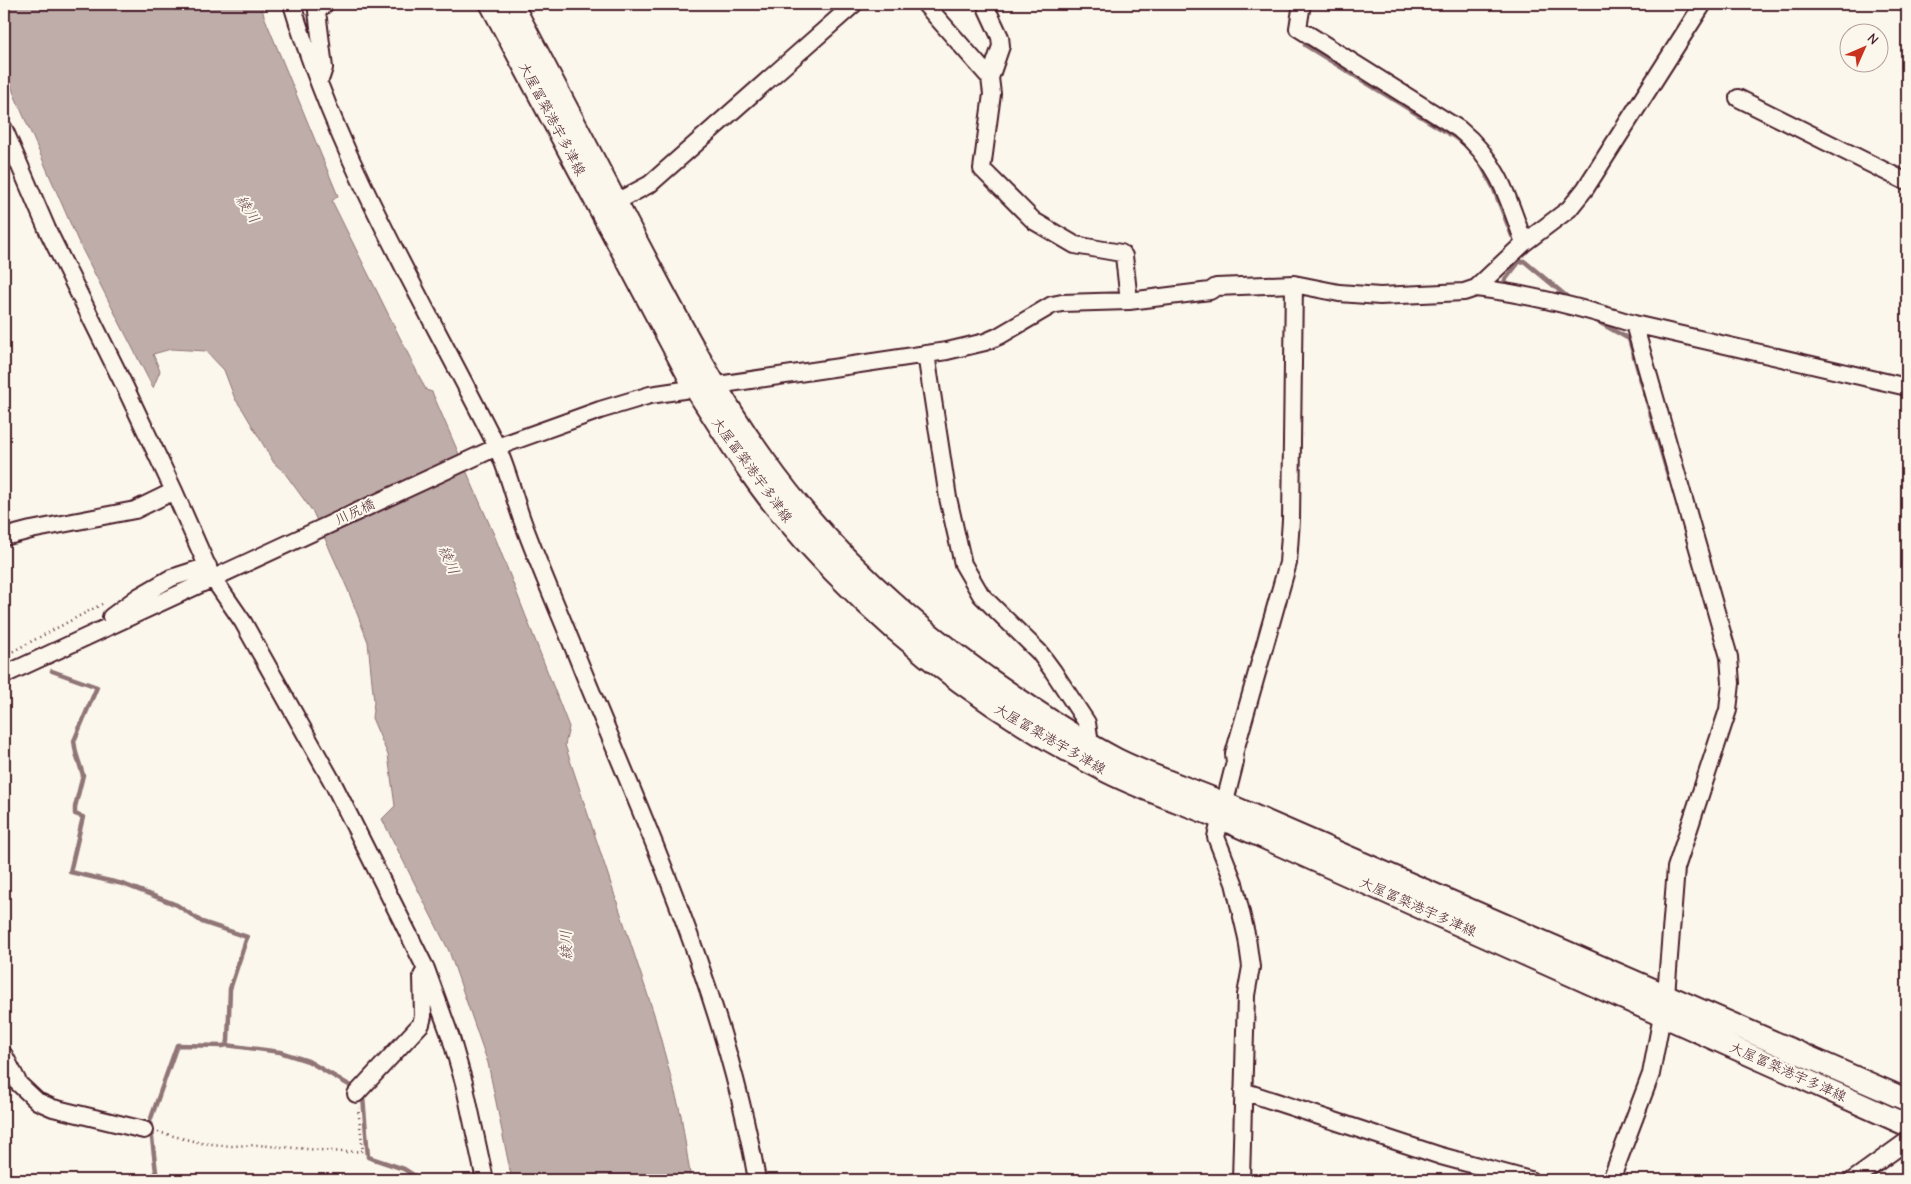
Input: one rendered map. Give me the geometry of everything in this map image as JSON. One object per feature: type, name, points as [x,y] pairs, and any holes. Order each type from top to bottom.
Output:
[{"type":"main road","name":"大屋冨築港宇多津線","points":[[491,4],[758,483],[816,554],[874,611],[929,658],[987,702],[1047,740],[1110,773],[1222,810],[1666,995],[1907,1100]]},
{"type":"main road","name":"大屋冨築港宇多津線","points":[[512,4],[616,202],[704,387],[834,544],[886,597],[942,645],[998,686],[1055,724],[1117,759],[1662,1017],[1907,1124]]},
{"type":"street","points":[[292,4],[337,130],[492,450],[681,912],[726,1045],[750,1138],[757,1180]]},
{"type":"street","points":[[320,82],[324,68],[317,11],[325,4]]},
{"type":"street","points":[[616,202],[650,184],[854,4]]},
{"type":"street","points":[[925,4],[990,78]]},
{"type":"street","points":[[987,4],[986,9],[1000,36],[1001,46],[990,78],[992,94],[982,169],[1034,221],[1075,245],[1121,253],[1124,256],[1129,301]]},
{"type":"street","points":[[1302,4],[1298,28],[1459,129],[1473,141],[1488,158],[1507,195],[1524,243]]},
{"type":"street","points":[[1476,288],[1524,243],[1568,210],[1585,189],[1703,4]]},
{"type":"street","points":[[1738,98],[1907,182]]},
{"type":"street","points":[[4,129],[47,229],[174,491],[215,572],[319,758],[426,969],[451,1038],[464,1083],[485,1180]]},
{"type":"street","points":[[1241,1180],[1246,995],[1251,967],[1247,938],[1229,867],[1216,842],[1222,810],[1235,762],[1234,754],[1288,563],[1291,520],[1294,284]]},
{"type":"street","name":"川尻橋","points":[[4,675],[104,628],[215,572],[492,450],[600,410],[650,395],[948,351],[985,342],[999,336],[1052,305],[1062,303],[1129,301],[1210,291],[1216,287],[1294,284],[1339,293],[1380,296],[1464,292],[1476,288]]},
{"type":"street","points":[[1476,288],[1501,291],[1602,314],[1634,324],[1907,387]]},
{"type":"street","points":[[1611,1180],[1651,1074],[1666,995],[1676,868],[1728,710],[1730,683],[1729,657],[1634,324]]},
{"type":"street","points":[[926,354],[948,498],[963,564],[981,595],[1039,652],[1053,671],[1088,723],[1090,744]]},
{"type":"street","points":[[4,537],[135,510],[174,491]]},
{"type":"street","points":[[358,1092],[421,1024],[423,1016],[422,976],[426,969]]},
{"type":"street","points":[[4,1055],[19,1084],[37,1101],[53,1108],[149,1130]]},
{"type":"street","points":[[1243,1091],[1441,1156],[1530,1180]]},
{"type":"street","points":[[1853,1180],[1907,1141]]},
{"type":"path","points":[[4,656],[101,604],[110,602]]},
{"type":"path","points":[[149,1130],[201,1143],[232,1146],[257,1145],[345,1152],[363,1150],[358,1092]]},
{"type":"water","name":"綾川","points":[[4,4],[261,4],[264,16],[338,196],[332,201],[426,390],[432,392],[495,537],[569,727],[565,745],[654,1014],[681,1115],[691,1180],[512,1180],[488,1063],[449,951],[382,819],[395,806],[388,755],[372,718],[374,702],[368,642],[348,590],[313,512],[284,472],[274,463],[235,399],[224,370],[206,351],[171,349],[153,354],[160,371],[153,388],[78,241],[14,94],[4,64]]},
{"type":"waterway","points":[[1305,45],[1461,141]]},
{"type":"waterway","points":[[1479,161],[1493,187],[1512,236]]},
{"type":"waterway","points":[[1505,280],[1519,262],[1524,261],[1571,300]]},
{"type":"waterway","points":[[1595,320],[1629,339],[1669,479]]},
{"type":"waterway","points":[[4,646],[8,648]]},
{"type":"waterway","points":[[52,671],[97,687],[74,741],[83,775],[75,814],[83,817],[70,872],[123,884],[177,905],[202,922],[247,937],[230,989],[228,1041],[226,1045]]},
{"type":"waterway","points":[[156,1180],[150,1121],[177,1045],[226,1045],[280,1052],[308,1061],[356,1089]]},
{"type":"waterway","points":[[361,1095],[363,1097],[368,1157],[404,1169],[421,1180]]}]
